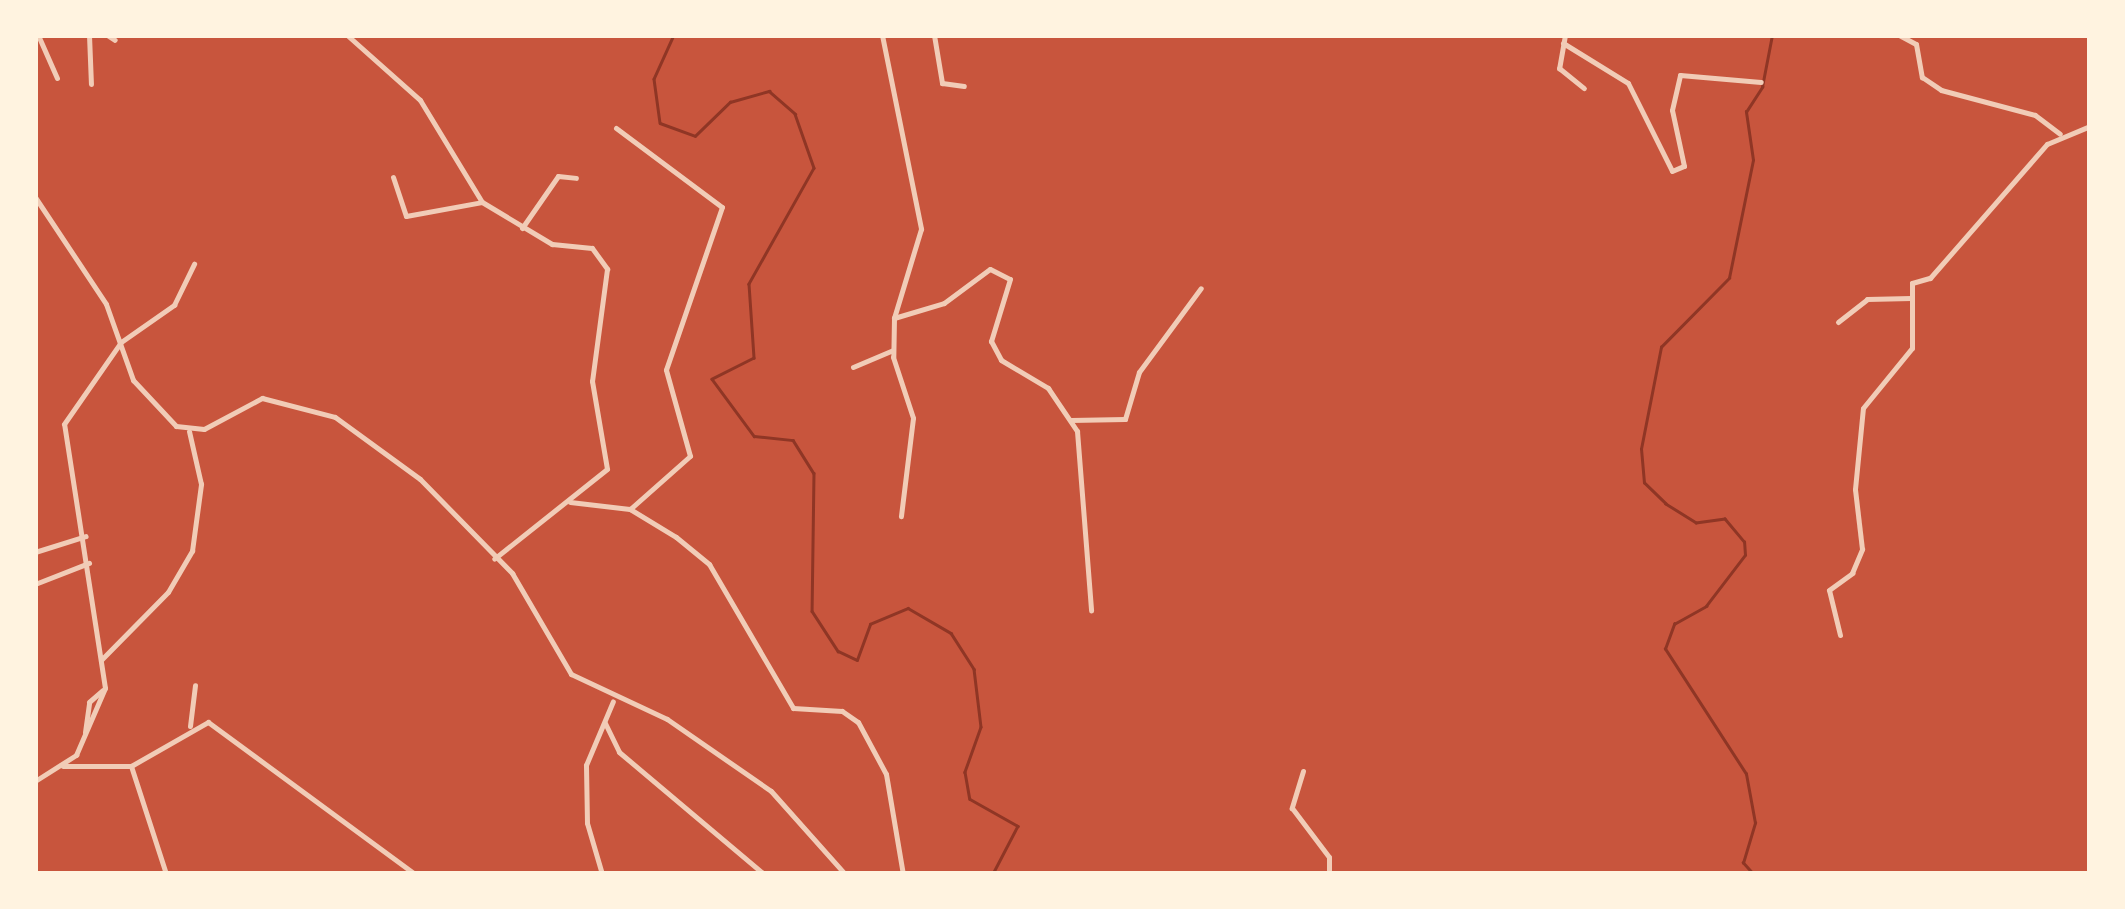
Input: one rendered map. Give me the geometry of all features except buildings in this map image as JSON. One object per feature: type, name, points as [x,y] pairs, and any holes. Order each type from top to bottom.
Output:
[{"type":"street","points":[[38,35],[56,78]]},
{"type":"street","points":[[89,35],[90,84]]},
{"type":"street","points":[[107,35],[116,40]]},
{"type":"street","points":[[347,35],[420,100],[482,202],[552,244],[592,248],[608,269],[592,381],[610,458],[600,478],[494,559]]},
{"type":"street","points":[[882,35],[921,229],[894,318],[893,350],[913,418],[901,516]]},
{"type":"street","points":[[934,35],[942,83],[964,86]]},
{"type":"street","points":[[1900,35],[1916,44],[1921,74],[1941,90],[2035,115],[2060,134]]},
{"type":"street","points":[[1584,88],[1559,68],[1564,39],[1628,83],[1672,171],[1684,166],[1672,110],[1680,76],[1760,82]]},
{"type":"street","points":[[1840,635],[1829,590],[1852,573],[1862,549],[1862,408],[1912,348],[1913,282],[1930,278],[2060,134],[2090,126]]},
{"type":"street","points":[[616,128],[722,206],[666,370],[690,456],[630,508]]},
{"type":"street","points":[[522,228],[558,176],[576,178]]},
{"type":"street","points":[[394,177],[406,216],[482,202]]},
{"type":"street","points":[[35,197],[121,342],[139,390],[188,431],[201,484],[192,551],[168,592],[102,659]]},
{"type":"street","points":[[35,781],[63,766],[85,736],[106,688],[86,536],[64,424],[121,342],[164,316],[194,264]]},
{"type":"street","points":[[894,318],[944,303],[987,270],[1002,272],[1012,284],[994,319],[994,349],[1040,380],[1071,420],[1091,610]]},
{"type":"street","points":[[1071,420],[1125,418],[1137,376],[1200,288]]},
{"type":"street","points":[[1838,322],[1867,298],[1910,298]]},
{"type":"street","points":[[853,367],[893,350]]},
{"type":"street","points":[[188,431],[262,398],[332,416],[420,480],[517,580],[567,670],[613,701],[666,719],[772,791],[845,874]]},
{"type":"street","points":[[567,502],[630,508],[709,564],[793,708],[842,711],[874,742],[903,874]]},
{"type":"street","points":[[35,552],[86,536]]},
{"type":"street","points":[[35,584],[90,563]]},
{"type":"street","points":[[190,726],[195,685]]},
{"type":"street","points":[[85,736],[89,702],[106,688]]},
{"type":"street","points":[[602,874],[584,806],[589,750],[613,701]]},
{"type":"street","points":[[605,723],[619,752],[764,874]]},
{"type":"street","points":[[63,766],[131,766],[190,726],[218,727],[415,874]]},
{"type":"street","points":[[131,766],[166,874]]},
{"type":"street","points":[[1303,771],[1292,808],[1328,857],[1329,874]]},
{"type":"waterway","points":[[674,35],[654,79],[660,123],[695,136],[730,102],[769,91],[795,114],[814,168],[749,284],[754,358],[712,379],[754,436],[793,440],[814,473],[812,611],[838,651],[857,660],[870,624],[908,608],[951,633],[974,669],[981,727],[965,772],[970,799],[1018,826],[993,874]]},
{"type":"waterway","points":[[1753,874],[1743,863],[1755,823],[1746,774],[1665,649],[1674,624],[1706,606],[1745,555],[1744,542],[1725,519],[1696,523],[1666,504],[1644,483],[1641,449],[1661,347],[1729,278],[1753,160],[1746,112],[1762,87],[1772,35]]}]
